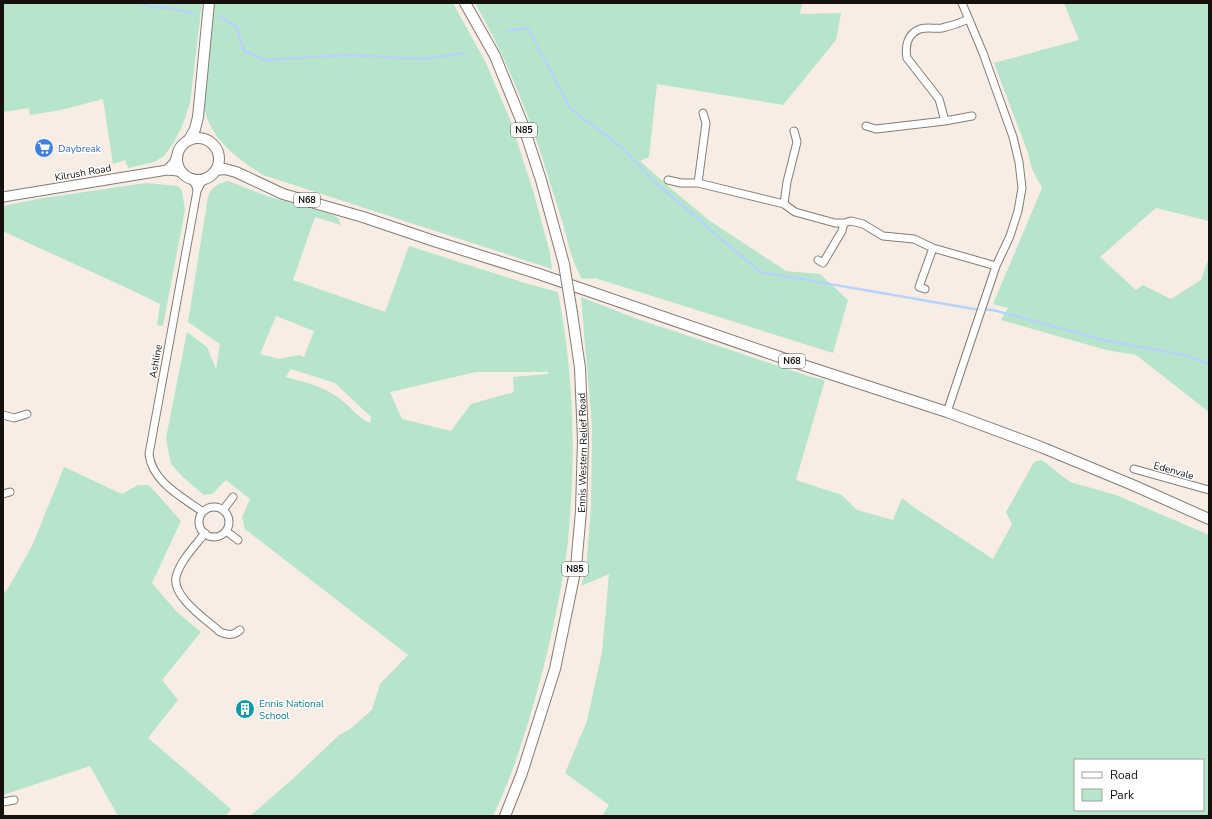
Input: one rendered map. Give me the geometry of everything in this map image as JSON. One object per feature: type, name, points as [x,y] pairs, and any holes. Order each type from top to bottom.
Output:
[{"type":"main road","name":"N68","points":[[177,156],[183,144],[189,140],[195,129],[198,117],[209,3]]},
{"type":"main road","name":"Ennis Western Relief Road","points":[[465,3],[494,56],[522,125],[549,209],[564,264],[580,368],[584,440],[581,511],[576,567],[555,668],[522,773],[505,816]]},
{"type":"main road","name":"N68","points":[[198,117],[200,129],[214,147],[223,158],[247,177]]},
{"type":"main road","points":[[177,156],[178,166],[188,177],[205,179],[216,170],[219,160],[214,147],[200,138],[189,140]]},
{"type":"main road","points":[[167,170],[174,163],[177,156]]},
{"type":"main road","name":"N68","points":[[216,170],[225,169],[236,172],[283,194],[376,221],[536,273],[806,366],[946,412],[1042,447],[1209,519]]},
{"type":"main road","name":"Kilrush Road","points":[[3,197],[167,170],[178,171],[188,177]]},
{"type":"street","points":[[946,412],[996,266],[1010,236],[1018,211],[1022,188],[1019,162],[1013,137],[962,3]]},
{"type":"street","points":[[945,121],[939,99],[907,58],[907,43],[911,35],[920,30],[943,28],[969,19]]},
{"type":"street","points":[[698,183],[706,123],[703,113]]},
{"type":"street","points":[[866,126],[876,129],[945,121],[972,116]]},
{"type":"street","points":[[784,204],[787,182],[797,142],[794,131]]},
{"type":"street","points":[[188,177],[196,186],[197,191]]},
{"type":"street","name":"Ashline","points":[[203,512],[159,479],[150,462],[149,454],[197,191],[205,179]]},
{"type":"street","points":[[668,180],[681,183],[698,183],[784,204],[795,212],[835,223],[851,221],[863,224],[883,236],[914,239],[933,248],[996,266]]},
{"type":"street","points":[[818,260],[823,263],[842,231],[844,223]]},
{"type":"street","points":[[924,289],[919,287],[933,248]]},
{"type":"street","points":[[3,415],[14,418],[27,414]]},
{"type":"street","name":"Edenvale","points":[[1134,469],[1209,490]]},
{"type":"street","points":[[223,510],[233,497]]},
{"type":"street","points":[[214,507],[223,510],[227,514],[229,520],[229,526],[226,531],[221,535],[215,536],[205,533],[201,529],[200,523],[203,512],[208,508],[214,507]]},
{"type":"street","points":[[226,531],[238,540]]},
{"type":"street","points":[[205,533],[180,568],[176,577],[176,584],[183,599],[220,632],[227,635],[234,635],[240,630]]},
{"type":"street","points":[[3,802],[14,800]]},
{"type":"green space","points":[[3,3],[202,3],[190,103],[183,124],[173,144],[163,157],[154,162],[128,168],[125,160],[113,164],[103,99],[61,110],[30,115],[29,108],[3,112]]},
{"type":"green space","points":[[215,3],[453,3],[486,63],[511,122],[534,194],[550,253],[552,269],[263,175],[244,162],[217,137],[206,116],[204,91]]},
{"type":"green space","points":[[475,3],[802,3],[800,14],[841,13],[836,40],[783,105],[657,84],[649,157],[640,161],[710,221],[786,271],[820,274],[848,300],[833,353],[595,278],[582,279],[571,252],[544,163],[522,101],[505,61]]},
{"type":"green space","points":[[1064,3],[1209,3],[1209,221],[1156,208],[1100,257],[1136,290],[1143,285],[1171,299],[1201,280],[1209,257],[1209,412],[1136,355],[1106,350],[1001,320],[1008,308],[993,304],[1042,188],[1032,169],[1028,153],[994,63],[1079,40]]},
{"type":"green space","points":[[228,181],[270,197],[333,215],[339,219],[341,225],[315,217],[293,280],[385,312],[409,246],[558,292],[567,347],[573,431],[572,487],[567,552],[556,615],[546,659],[527,728],[515,763],[493,816],[250,816],[296,776],[338,736],[350,729],[372,710],[380,684],[408,655],[245,529],[242,517],[250,499],[226,480],[212,494],[204,495],[183,477],[171,464],[166,438],[187,332],[207,347],[216,369],[220,344],[188,322],[208,197],[213,188]],"holes":[[[276,316],[314,331],[304,357],[299,355],[279,359],[260,354]],[[291,369],[335,383],[371,417],[370,423],[362,419],[343,401],[329,392],[302,381],[286,377]],[[476,372],[548,372],[548,374],[513,377],[514,392],[471,404],[451,431],[402,419],[390,392]]]},
{"type":"green space","points":[[146,183],[178,186],[182,191],[185,210],[163,326],[157,325],[160,304],[3,231],[3,206],[43,198]]},
{"type":"green space","points":[[581,297],[632,317],[811,377],[825,380],[796,480],[842,495],[857,510],[893,520],[902,498],[993,559],[1012,524],[1006,512],[1034,462],[1042,460],[1070,482],[1116,495],[1209,535],[1209,816],[602,816],[609,805],[565,773],[587,721],[602,652],[609,574],[581,586],[586,569],[591,507],[592,426]]},
{"type":"green space","points":[[64,467],[122,494],[138,485],[149,485],[181,521],[152,583],[176,611],[201,632],[162,680],[178,700],[148,738],[231,809],[226,816],[118,816],[90,766],[3,796],[3,594],[7,590],[32,546]]},
{"type":"waterway","points":[[142,3],[149,7],[168,8],[193,13]]},
{"type":"waterway","points":[[219,16],[236,26],[244,51],[265,60],[348,55],[422,59],[465,53]]},
{"type":"waterway","points":[[508,31],[528,28],[570,108],[622,148],[657,184],[760,272],[974,309],[993,310],[1103,340],[1184,355],[1209,364]]},
{"type":"place","name":"Daybreak","points":[[44,148]]},
{"type":"place","name":"Ennis National School","points":[[245,709]]}]
